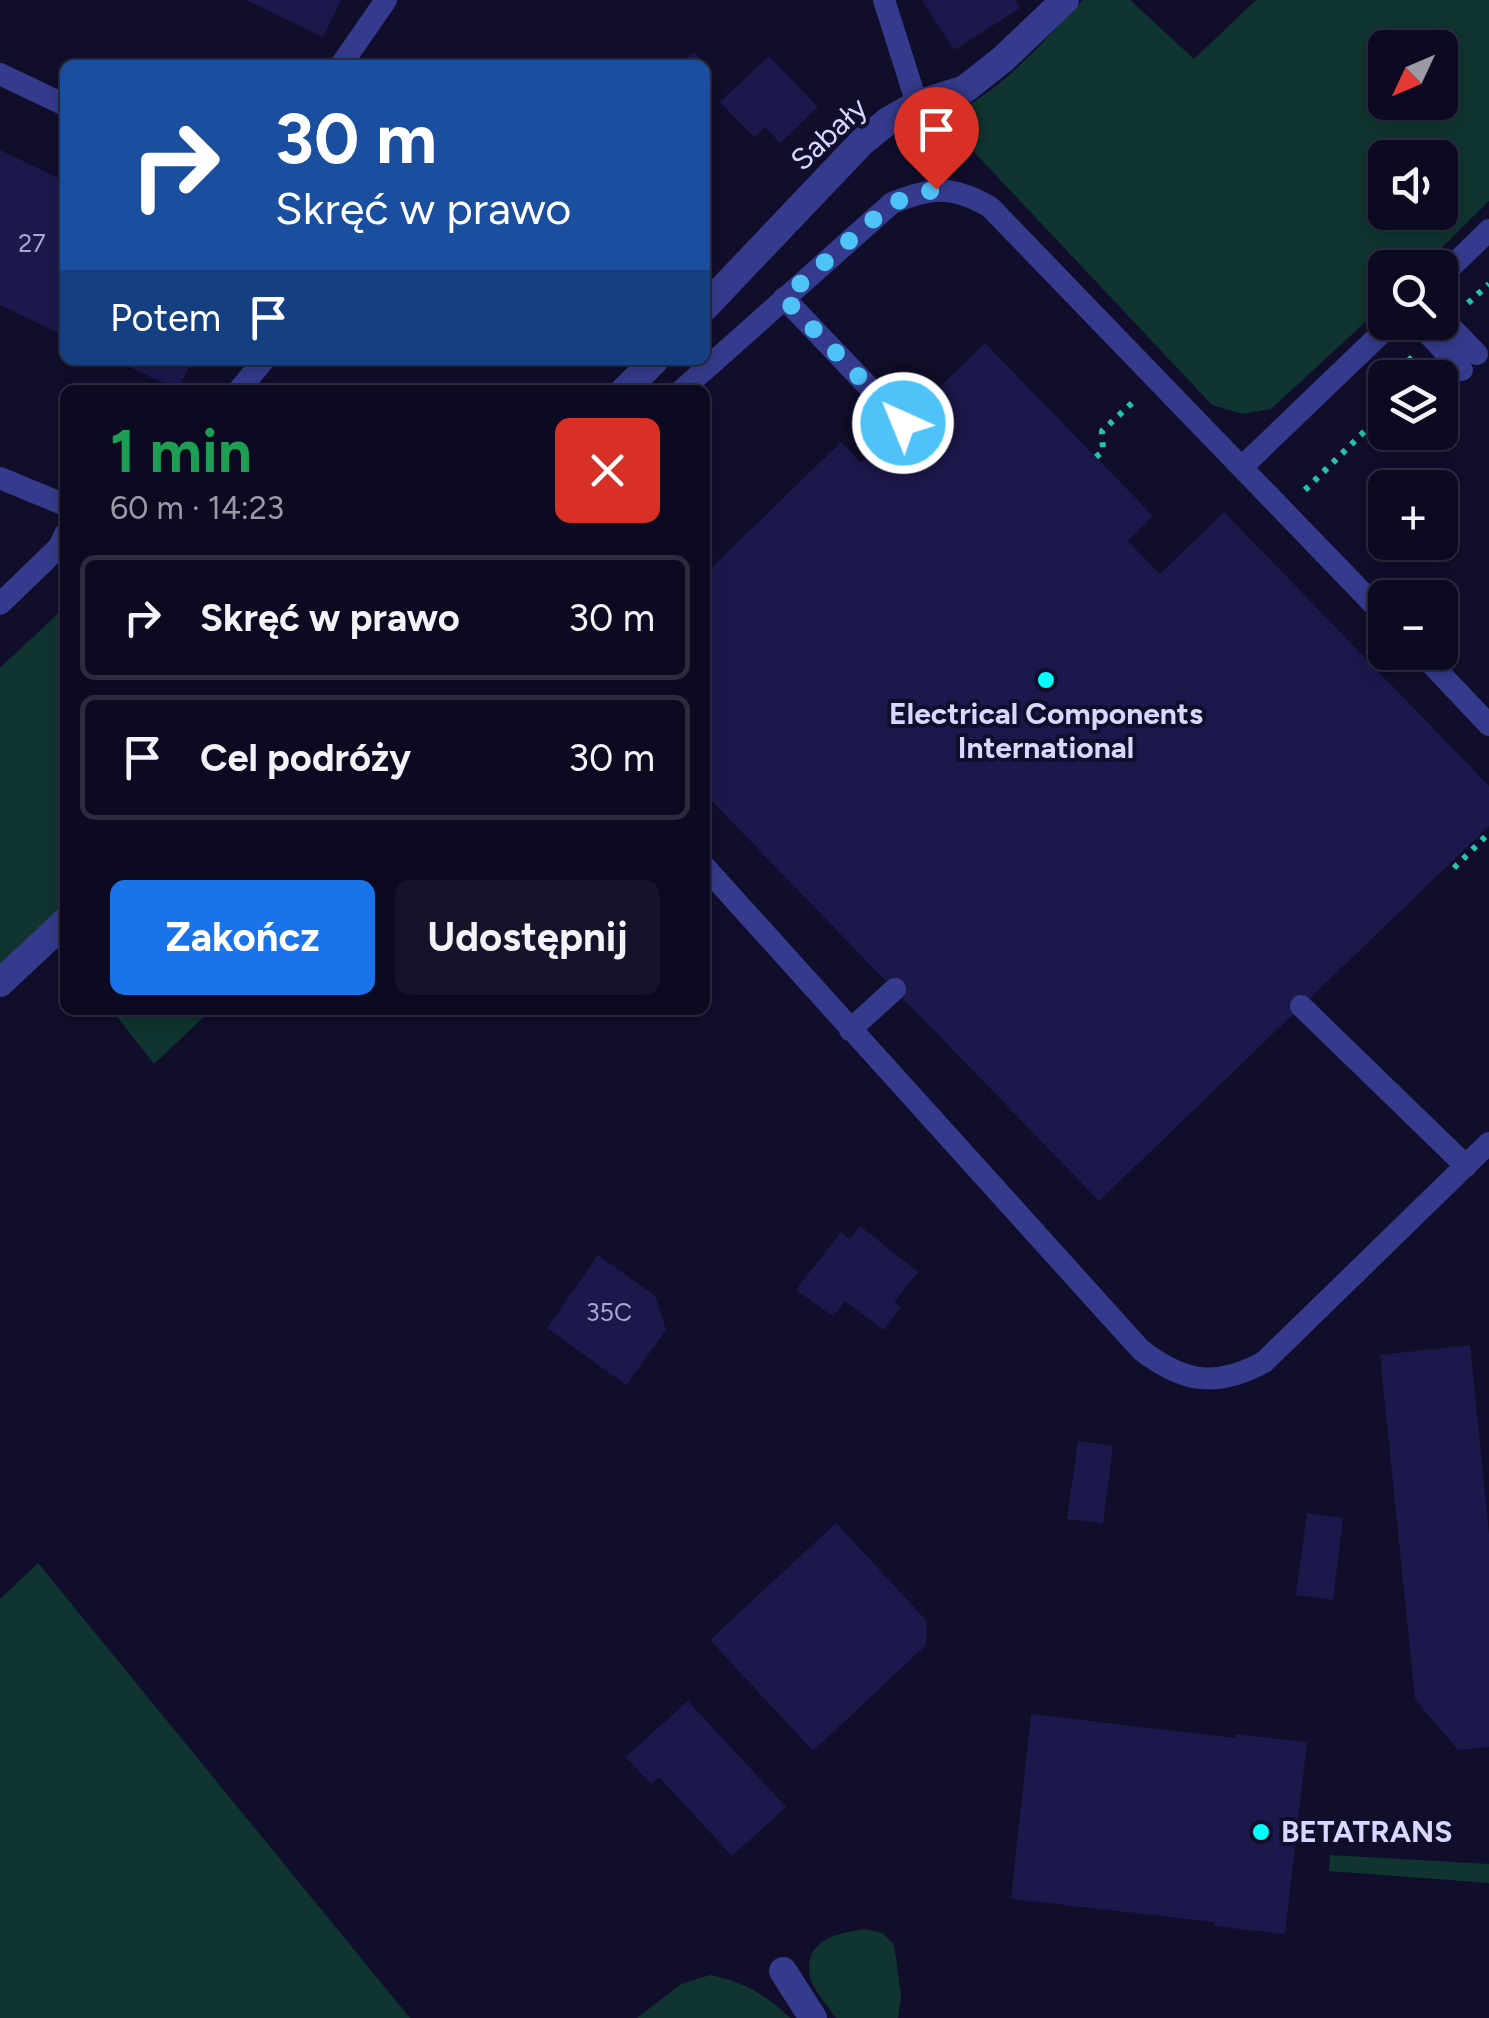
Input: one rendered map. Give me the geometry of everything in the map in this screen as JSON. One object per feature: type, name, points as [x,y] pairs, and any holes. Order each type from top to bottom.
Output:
[{"type":"street","name":"Sabały","points":[[710,302],[862,142],[888,120],[917,104],[965,89],[984,76],[1065,0]]},
{"type":"street","points":[[629,385],[650,365]]},
{"type":"street","points":[[0,983],[60,927]]},
{"type":"street","points":[[783,1970],[813,2018]]},
{"type":"lane","points":[[344,60],[386,0]]},
{"type":"lane","points":[[884,0],[917,104]]},
{"type":"lane","points":[[0,74],[60,102]]},
{"type":"lane","points":[[710,365],[892,203],[936,189],[966,193],[990,207],[1368,598]]},
{"type":"lane","points":[[1458,260],[1489,230]]},
{"type":"lane","points":[[784,298],[903,423]]},
{"type":"lane","points":[[1243,466],[1374,340]]},
{"type":"lane","points":[[1440,340],[1469,362],[1455,340]]},
{"type":"lane","points":[[243,385],[260,365]]},
{"type":"lane","points":[[688,385],[710,365]]},
{"type":"lane","points":[[0,478],[60,503]]},
{"type":"lane","points":[[0,604],[60,545]]},
{"type":"lane","points":[[1437,670],[1489,725]]},
{"type":"lane","points":[[710,873],[1141,1350],[1165,1369],[1192,1378],[1220,1380],[1264,1362],[1489,1144]]},
{"type":"lane","points":[[850,1030],[895,990]]},
{"type":"lane","points":[[1301,1006],[1466,1166]]},
{"type":"path","points":[[1284,510],[1368,428]]},
{"type":"path","points":[[1454,868],[1489,833]]},
{"type":"green space","points":[[1083,0],[1130,0],[1194,59],[1256,0],[1489,0],[1489,201],[1439,250],[1368,250],[1368,320],[1271,409],[1242,414],[1212,405],[942,118],[983,96]]},
{"type":"green space","points":[[60,612],[60,913],[0,970],[0,668]]},
{"type":"green space","points":[[116,1015],[206,1015],[154,1064]]},
{"type":"green space","points":[[38,1563],[410,2018],[0,2018],[0,1599]]},
{"type":"green space","points":[[1330,1855],[1489,1864],[1489,1883],[1329,1871]]},
{"type":"green space","points":[[865,1929],[882,1933],[894,1944],[901,1996],[898,2018],[836,2018],[811,1981],[812,1954],[818,1946],[834,1936]]},
{"type":"green space","points":[[710,1975],[753,1990],[790,2018],[637,2018],[681,1984]]},
{"type":"building","points":[[246,0],[341,0],[323,37]]},
{"type":"building","points":[[922,0],[1015,0],[1020,8],[954,50]]},
{"type":"building","points":[[694,52],[702,60],[686,60]]},
{"type":"building","points":[[769,56],[818,107],[780,143],[765,127],[754,137],[720,102]]},
{"type":"building","points":[[0,150],[60,179],[60,334],[0,305]]},
{"type":"building","name":"Electrical Components International","points":[[985,343],[1153,516],[1128,541],[1160,574],[1224,512],[1368,661],[1368,670],[1377,670],[1489,786],[1489,826],[1099,1201],[710,799],[710,569],[841,442],[861,463]]},
{"type":"building","points":[[126,365],[190,365],[180,385],[168,385]]},
{"type":"building","points":[[860,1226],[918,1272],[894,1302],[901,1307],[883,1330],[845,1301],[833,1316],[796,1290],[841,1232],[850,1239]]},
{"type":"building","points":[[598,1255],[655,1296],[666,1330],[626,1385],[547,1328]]},
{"type":"building","points":[[1470,1345],[1489,1534],[1489,1747],[1458,1750],[1415,1699],[1380,1355]]},
{"type":"building","points":[[1078,1441],[1113,1446],[1103,1523],[1067,1519]]},
{"type":"building","points":[[1307,1513],[1343,1518],[1333,1600],[1296,1595]]},
{"type":"building","points":[[836,1523],[927,1621],[926,1645],[813,1751],[710,1640]]},
{"type":"building","points":[[688,1701],[786,1807],[732,1856],[659,1777],[651,1784],[626,1757]]},
{"type":"building","points":[[1031,1714],[1235,1738],[1235,1734],[1307,1742],[1285,1934],[1214,1926],[1215,1922],[1011,1899]]},
{"type":"place","name":"Electrical Components International","points":[[1046,680]]},
{"type":"place","name":"BETATRANS","points":[[1261,1832]]},
{"type":"route","points":[[903,423],[784,298],[892,203],[936,189]]}]
